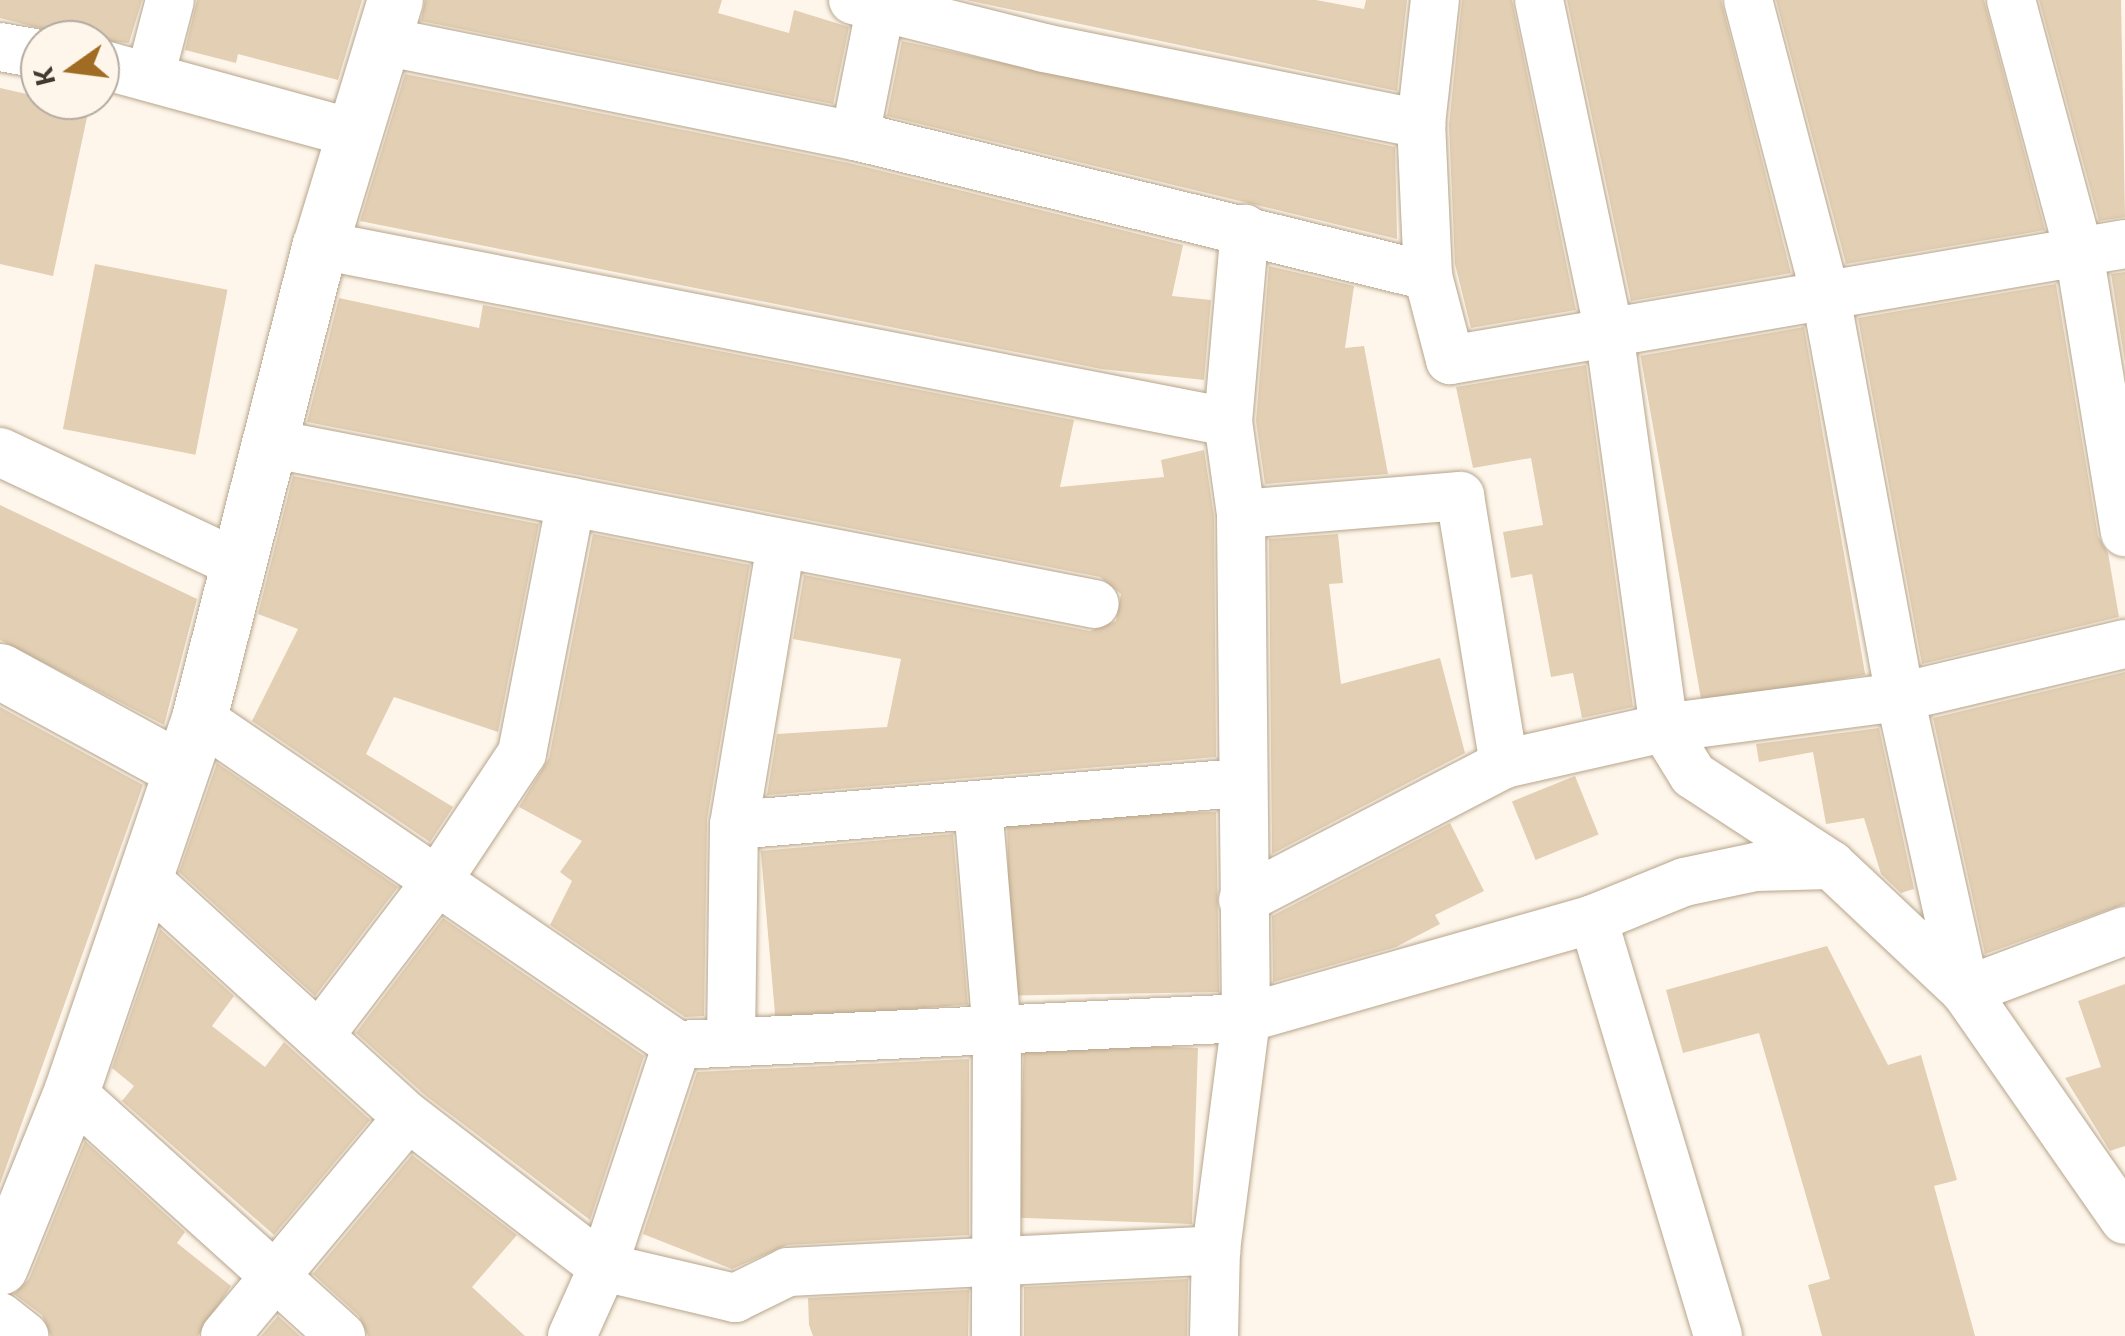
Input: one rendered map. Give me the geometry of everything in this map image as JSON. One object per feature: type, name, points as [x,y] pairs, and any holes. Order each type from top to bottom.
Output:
[{"type":"street","points":[[151,73],[170,0]]},
{"type":"street","points":[[1434,0],[1421,124],[1428,276],[1450,360],[2125,244]]},
{"type":"street","points":[[1539,0],[1609,332],[1664,728],[1693,775],[1831,865],[1965,990],[2121,1206]]},
{"type":"street","points":[[1748,0],[1826,297],[1900,697],[1965,990]]},
{"type":"street","points":[[2012,0],[2079,252],[2117,437],[2125,532]]},
{"type":"street","points":[[855,136],[872,2],[1044,48],[1421,124]]},
{"type":"street","points":[[0,1268],[70,1092],[146,878],[178,768],[199,718],[274,444],[320,245],[389,21],[1428,276]]},
{"type":"street","points":[[120,68],[353,132]]},
{"type":"street","points":[[1214,1336],[1216,1250],[1246,1018],[1239,784],[1241,514],[1228,422],[1245,229]]},
{"type":"street","points":[[320,245],[1228,422]]},
{"type":"street","points":[[274,444],[1095,604]]},
{"type":"street","points":[[0,452],[240,565]]},
{"type":"street","points":[[1241,514],[1460,496],[1504,764]]},
{"type":"street","points":[[319,1036],[437,881],[522,753],[571,502]]},
{"type":"street","points":[[731,1040],[734,826],[781,544]]},
{"type":"street","points":[[1243,900],[1504,764],[1664,728],[1900,697],[2125,644]]},
{"type":"street","points":[[0,671],[178,768]]},
{"type":"street","points":[[199,718],[677,1044],[1246,1018],[1594,919],[1684,882],[1756,867],[1831,865]]},
{"type":"street","points":[[734,826],[1239,784]]},
{"type":"street","points":[[978,806],[996,1032],[996,1336]]},
{"type":"street","points":[[146,878],[408,1117],[603,1267],[735,1298],[788,1272],[1216,1250]]},
{"type":"street","points":[[1594,919],[1718,1336]]},
{"type":"street","points":[[1965,990],[2125,931]]},
{"type":"street","points":[[572,1336],[603,1267],[677,1044]]},
{"type":"street","points":[[70,1092],[340,1336]]},
{"type":"street","points":[[225,1336],[408,1117]]},
{"type":"street","points":[[0,1317],[24,1336]]},
{"type":"building","points":[[0,0],[142,0],[129,43],[120,42],[120,20],[20,20],[20,23],[0,18]]},
{"type":"building","points":[[197,0],[362,0],[338,80],[238,54],[236,63],[185,50]]},
{"type":"building","points":[[425,0],[722,0],[718,13],[789,33],[794,10],[849,27],[833,104],[421,21]]},
{"type":"building","points":[[966,0],[1316,0],[1364,9],[1366,0],[1407,0],[1397,91]]},
{"type":"building","points":[[1462,0],[1512,0],[1576,310],[1471,328],[1455,264],[1449,125]]},
{"type":"building","points":[[1567,0],[1721,0],[1791,273],[1631,301]]},
{"type":"building","points":[[1776,0],[1984,0],[2045,230],[1846,264]]},
{"type":"building","points":[[2039,0],[2121,0],[2125,217],[2099,221]]},
{"type":"building","points":[[902,41],[1395,147],[1397,239],[887,116]]},
{"type":"building","points":[[405,74],[849,163],[1183,245],[1172,296],[1211,300],[1204,380],[1101,369],[360,221]]},
{"type":"building","points":[[0,88],[20,92],[20,120],[86,120],[53,276],[0,264]]},
{"type":"building","points":[[95,264],[228,290],[195,455],[63,429]]},
{"type":"building","points":[[1269,266],[1354,286],[1345,348],[1364,346],[1388,474],[1265,484],[1256,421]]},
{"type":"building","points":[[2125,272],[2125,362],[2111,274]]},
{"type":"building","points":[[2056,284],[2098,536],[2108,553],[2119,617],[1922,664],[1858,318]]},
{"type":"building","points":[[339,298],[479,328],[483,305],[1074,420],[1060,487],[1164,477],[1161,460],[1204,450],[1214,516],[1216,757],[767,795],[777,734],[887,727],[901,659],[793,639],[804,575],[1090,631],[1116,621],[1121,594],[1100,577],[307,422]]},
{"type":"building","points":[[1804,327],[1865,675],[1702,703],[1641,356]]},
{"type":"building","points":[[1586,365],[1633,707],[1582,718],[1573,673],[1551,677],[1532,574],[1511,578],[1503,532],[1543,525],[1531,458],[1473,468],[1456,387]]},
{"type":"building","points":[[293,476],[539,524],[498,732],[394,697],[366,754],[453,807],[430,842],[252,721],[298,629],[258,614]]},
{"type":"building","points":[[0,505],[197,599],[164,725],[0,640]]},
{"type":"building","points":[[593,534],[750,565],[707,820],[704,1016],[685,1017],[550,925],[572,881],[560,872],[582,841],[519,807],[549,758]]},
{"type":"building","points":[[1338,534],[1343,583],[1329,584],[1341,684],[1440,658],[1465,753],[1272,854],[1269,539]]},
{"type":"building","points":[[2125,672],[2125,904],[1985,954],[1933,718]]},
{"type":"building","points":[[0,707],[143,785],[0,1184]]},
{"type":"building","points":[[1879,728],[1914,889],[1901,893],[1881,874],[1864,818],[1826,824],[1813,752],[1759,762],[1756,744]]},
{"type":"building","points":[[217,763],[398,887],[315,996],[179,872]]},
{"type":"building","points":[[1575,776],[1599,834],[1536,860],[1512,801]]},
{"type":"building","points":[[1216,812],[1219,992],[1010,996],[1007,816]]},
{"type":"building","points":[[1450,823],[1484,891],[1435,915],[1440,924],[1396,947],[1273,982],[1272,916]]},
{"type":"building","points":[[953,834],[968,1004],[776,1021],[761,851]]},
{"type":"building","points":[[443,918],[644,1056],[590,1220],[426,1096],[356,1033]]},
{"type":"building","points":[[160,929],[234,996],[212,1026],[265,1067],[284,1042],[370,1120],[274,1235],[122,1101],[134,1086],[112,1068]]},
{"type":"building","points":[[1827,946],[1888,1065],[1921,1055],[1957,1180],[1934,1186],[1975,1336],[1822,1336],[1808,1285],[1830,1279],[1759,1033],[1683,1053],[1666,990]]},
{"type":"building","points":[[2125,984],[2125,1146],[2110,1151],[2065,1078],[2101,1067],[2078,1001]]},
{"type":"building","points":[[1024,1042],[1198,1048],[1192,1224],[1018,1218]]},
{"type":"building","points":[[969,1059],[969,1235],[787,1245],[732,1269],[643,1234],[697,1072]]},
{"type":"building","points":[[85,1141],[185,1232],[177,1243],[231,1286],[198,1336],[51,1336],[42,1315],[14,1294],[29,1279]]},
{"type":"building","points":[[412,1155],[517,1235],[472,1287],[525,1336],[368,1336],[359,1316],[313,1274]]},
{"type":"building","points":[[1188,1279],[1187,1336],[1024,1336],[1024,1287]]},
{"type":"building","points":[[969,1290],[968,1336],[813,1336],[809,1325],[808,1298]]},
{"type":"building","points":[[278,1316],[300,1336],[261,1336]]}]
